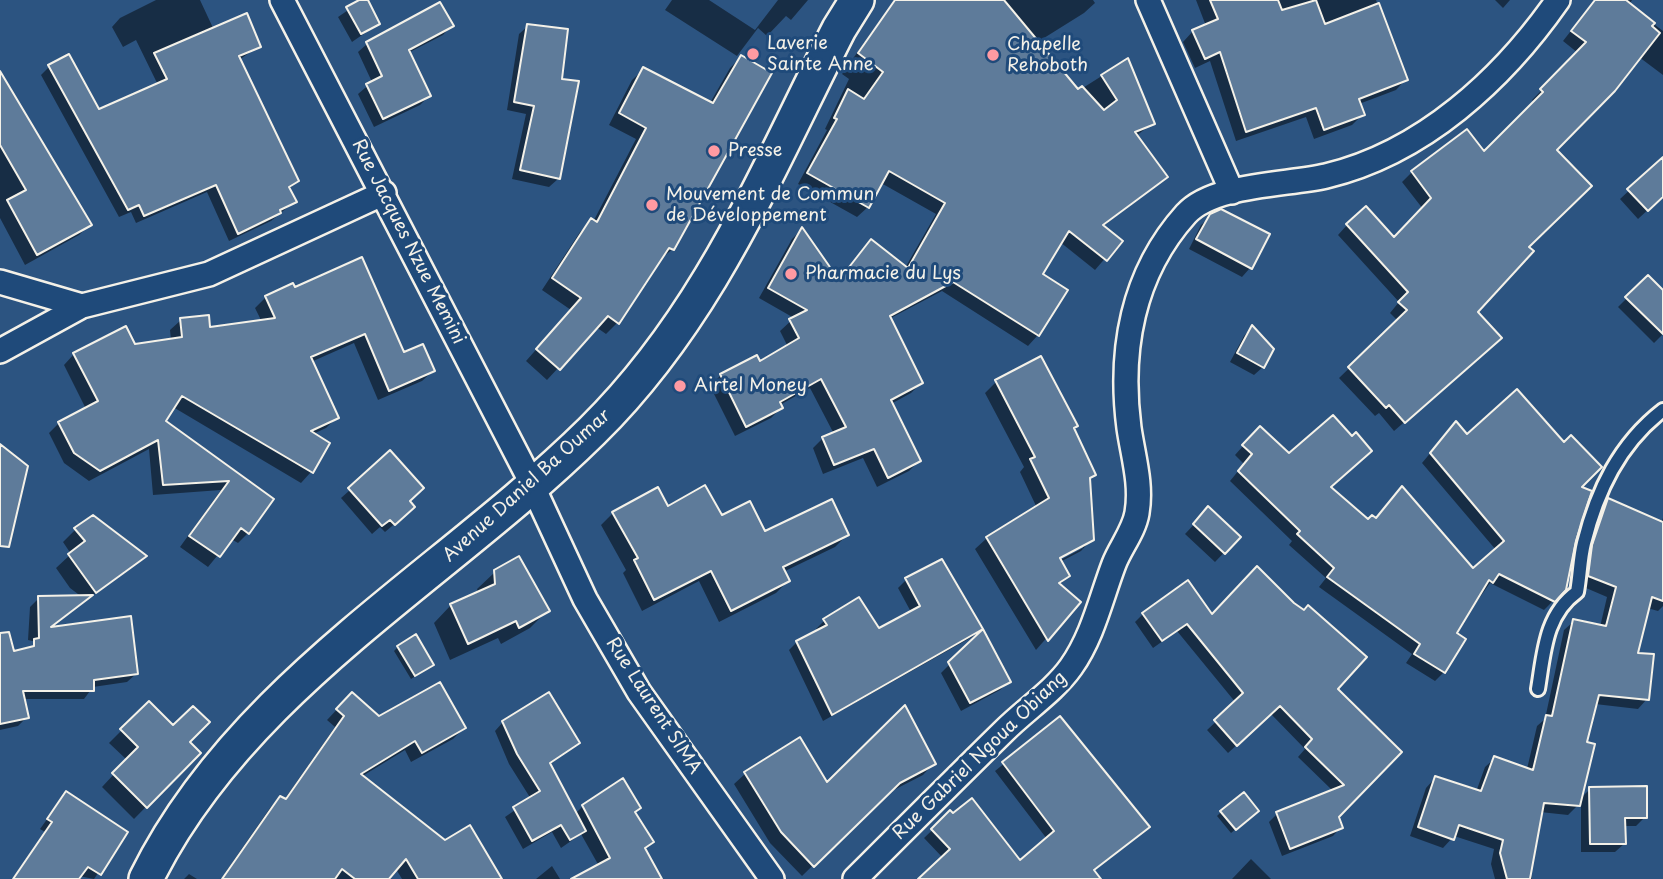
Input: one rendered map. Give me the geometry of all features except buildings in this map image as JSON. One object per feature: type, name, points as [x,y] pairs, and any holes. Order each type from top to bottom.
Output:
[{"type":"main road","name":"Avenue Daniel Ba Oumar","points":[[145,879],[179,822],[234,748],[265,715],[309,673],[532,486],[623,398],[690,312],[727,254],[838,29],[857,0]]},
{"type":"street","name":"Rue Jacques Nzue Memini","points":[[282,0],[384,193],[532,486]]},
{"type":"street","points":[[1148,0],[1232,192]]},
{"type":"street","name":"Rue Gabriel Ngoua Obiang","points":[[855,879],[1071,668],[1094,622],[1114,563],[1137,514],[1138,467],[1124,385],[1125,355],[1141,282],[1187,212],[1208,197],[1329,175],[1372,160],[1417,137],[1465,105],[1541,25],[1558,0]]},
{"type":"street","points":[[0,351],[82,306],[209,274],[384,193]]},
{"type":"street","points":[[0,282],[82,306]]},
{"type":"street","name":"Rue Laurent SIMA","points":[[532,486],[584,599],[639,692],[772,879]]},
{"type":"lane","points":[[1538,689],[1550,624],[1565,600],[1577,592],[1594,504],[1618,456],[1663,410]]},
{"type":"place","name":"Laverie Sainte Anne","points":[[753,54]]},
{"type":"place","name":"Chapelle Rehoboth","points":[[993,55]]},
{"type":"place","name":"Presse","points":[[714,151]]},
{"type":"place","name":"Mouvement de Commun de Développement","points":[[652,205]]},
{"type":"place","name":"Pharmacie du Lys","points":[[791,274]]},
{"type":"place","name":"Airtel Money","points":[[680,386]]}]
